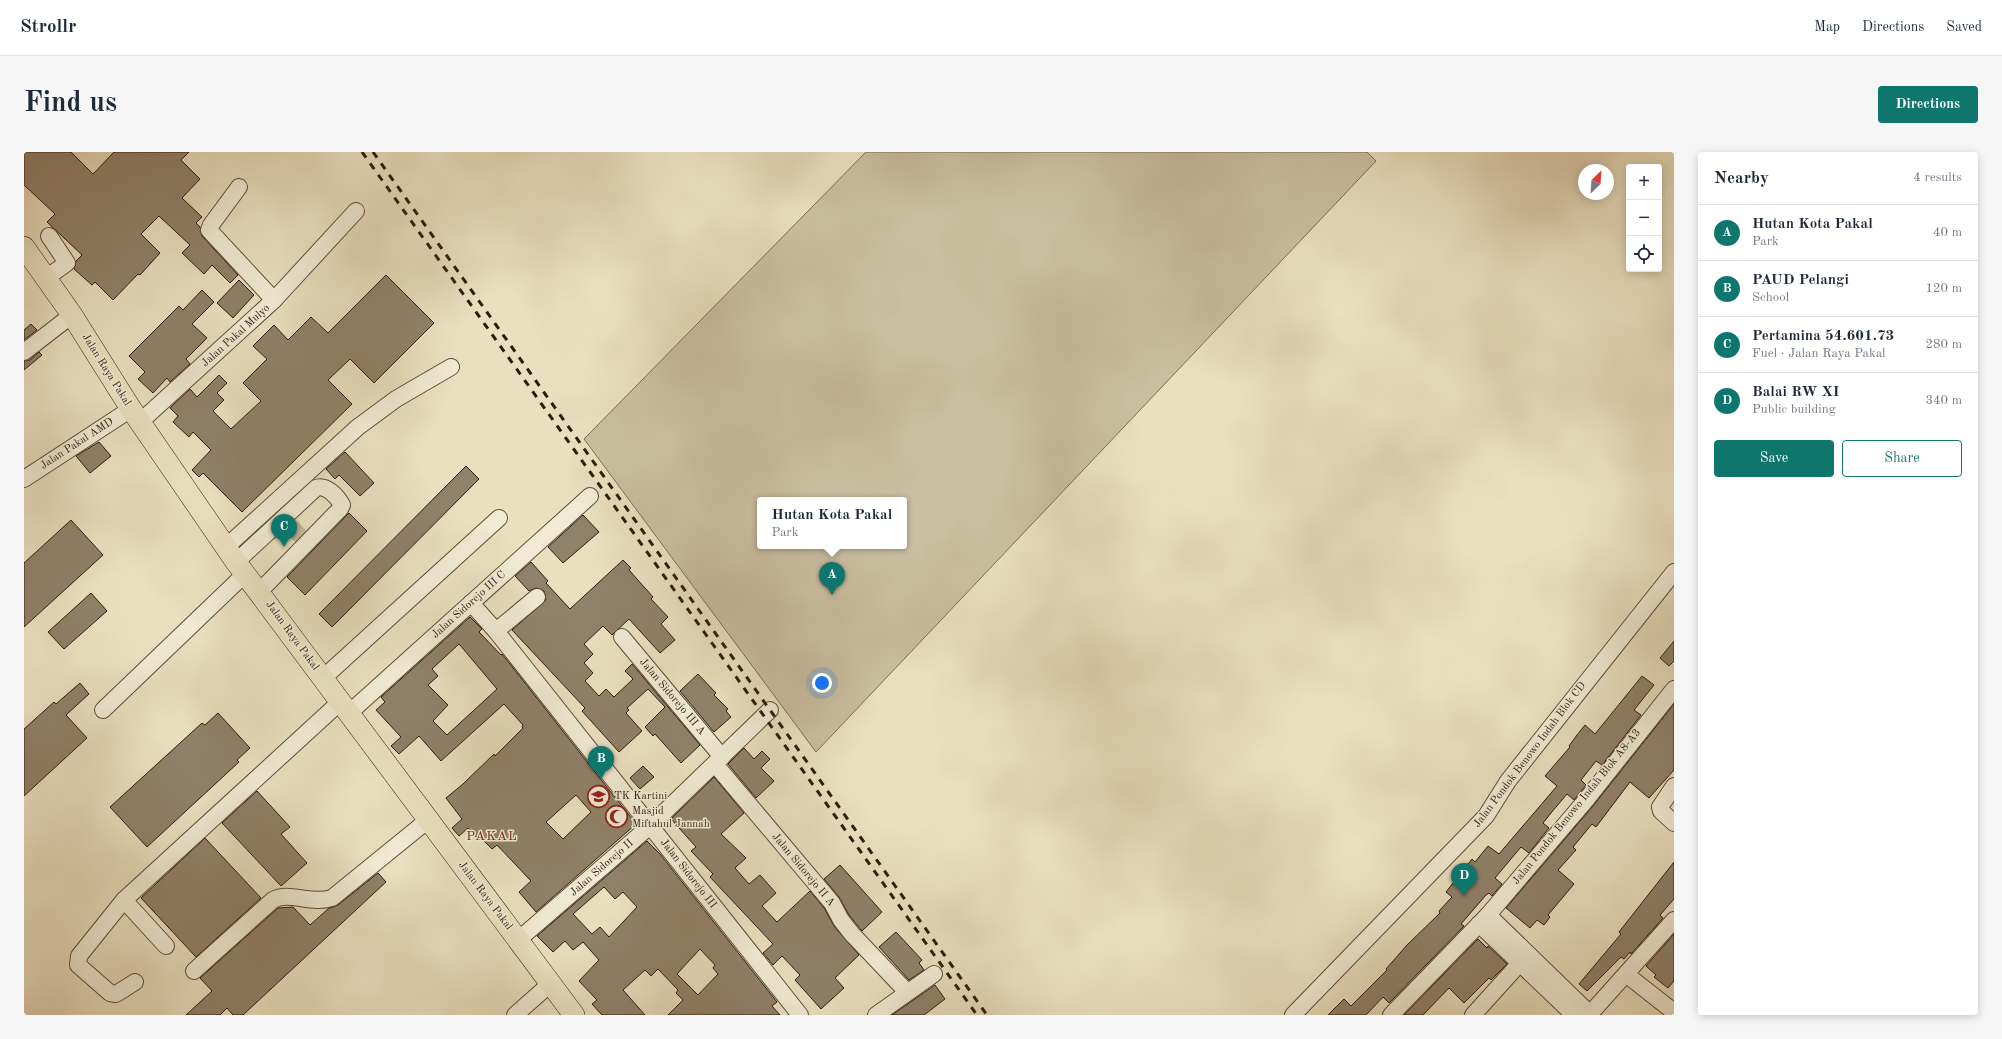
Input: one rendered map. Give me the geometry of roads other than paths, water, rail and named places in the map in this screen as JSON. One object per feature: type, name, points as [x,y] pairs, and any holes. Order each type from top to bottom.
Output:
[{"type":"main road","name":"Jalan Raya Pakal","points":[[24,247],[72,315],[135,416],[236,561],[260,591],[322,679],[339,709],[422,824],[518,940],[544,989],[574,1015]]},
{"type":"street","name":"Jalan Pakal Mulyo","points":[[135,416],[274,300],[209,230],[211,225],[239,188]]},
{"type":"street","points":[[274,300],[356,211]]},
{"type":"street","points":[[46,278],[67,263],[49,236]]},
{"type":"street","points":[[24,352],[72,315]]},
{"type":"street","points":[[103,710],[358,427],[396,398],[451,367]]},
{"type":"street","name":"Jalan Pakal AMD","points":[[24,479],[135,416]]},
{"type":"street","points":[[236,561],[285,525],[316,488],[320,486],[325,487],[339,500],[342,505],[340,509],[302,544],[260,591]]},
{"type":"street","name":"Jalan Sidorejo III C","points":[[135,982],[116,994],[113,994],[105,989],[78,965],[77,962],[79,956],[124,900],[311,730],[472,603],[590,496]]},
{"type":"street","points":[[322,679],[499,518]]},
{"type":"street","name":"Jalan Pondok Benowo Indah Blok CD","points":[[1293,1015],[1486,816],[1508,781],[1674,572]]},
{"type":"street","points":[[496,631],[537,597]]},
{"type":"street","name":"Jalan Sidorejo III","points":[[472,603],[496,631],[800,1015]]},
{"type":"street","name":"Jalan Sidorejo III A","points":[[622,637],[719,761]]},
{"type":"street","name":"Jalan Pondok Benowo Indah Blok A8-A3","points":[[1391,1015],[1484,920],[1586,800],[1674,689]]},
{"type":"street","name":"Jalan Sidorejo II","points":[[518,940],[650,826],[719,761],[770,710]]},
{"type":"street","name":"Jalan Sidorejo II A","points":[[719,761],[832,903],[841,920],[852,934],[907,992]]},
{"type":"street","points":[[1674,786],[1660,807],[1661,811],[1674,823]]},
{"type":"street","points":[[194,972],[273,900],[282,896],[317,901],[324,901],[332,898],[422,824]]},
{"type":"street","points":[[124,900],[166,946]]},
{"type":"street","points":[[1484,920],[1520,963],[1574,1015]]},
{"type":"street","points":[[1484,920],[1590,1015],[1673,923]]},
{"type":"street","points":[[1473,1015],[1520,963]]},
{"type":"street","points":[[876,1015],[934,974]]},
{"type":"street","points":[[1627,975],[1674,1012]]},
{"type":"street","points":[[515,1015],[544,989]]},
{"type":"tunnel","points":[[291,526],[303,539]]},
{"type":"railway","points":[[362,152],[977,1015]]},
{"type":"railway","points":[[373,152],[987,1015]]},
{"type":"place","name":"Pertamina 54.601.73","points":[[284,547]]},
{"type":"place","name":"Hutan Kota Pakal","points":[[832,595]]},
{"type":"place","name":"PAUD Pelangi","points":[[601,779]]},
{"type":"place","name":"TK Kartini","points":[[599,796]]},
{"type":"place","name":"Masjid Miftahul Jannah","points":[[616,817]]},
{"type":"place","name":"Balai RW XI","points":[[1464,896]]},
{"type":"district","name":"PAKAL","points":[[492,836]]}]
